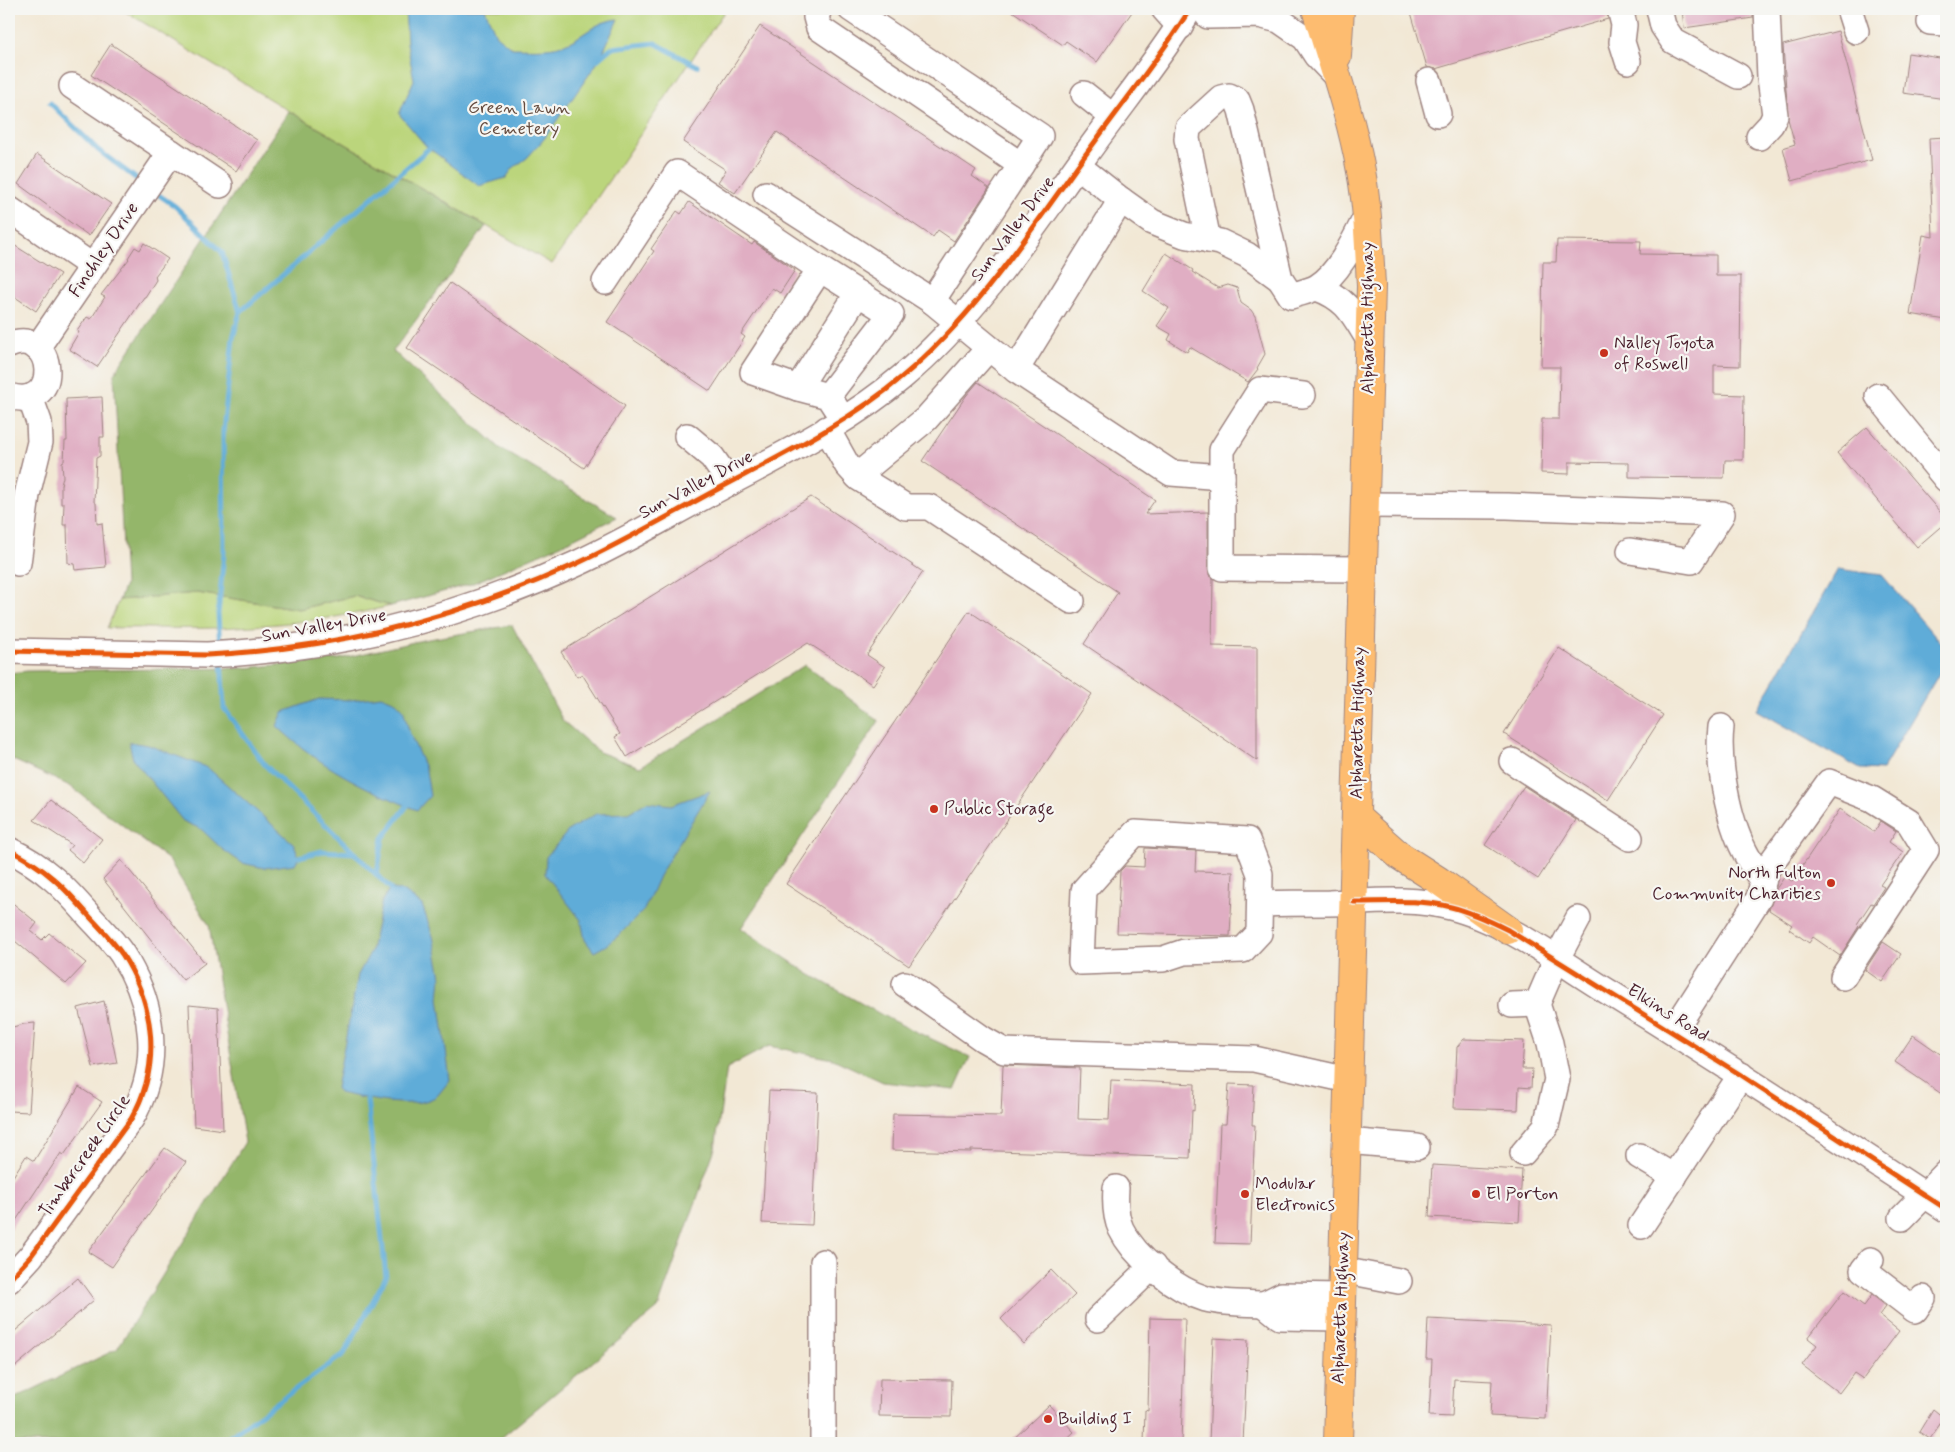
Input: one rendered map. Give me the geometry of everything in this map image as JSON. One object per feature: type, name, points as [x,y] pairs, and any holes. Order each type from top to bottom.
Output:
[{"type":"highway","name":"Alpharetta Highway","points":[[1316,9],[1337,77],[1361,172],[1370,284],[1354,902],[1340,1307],[1338,1443]]},
{"type":"highway","points":[[1337,77],[1340,9]]},
{"type":"highway","points":[[1356,817],[1400,856],[1508,930]]},
{"type":"street","points":[[819,9],[816,17],[819,28],[1021,165]]},
{"type":"street","points":[[850,9],[1040,136],[932,301]]},
{"type":"street","points":[[1164,9],[1199,15],[1259,15],[1279,20],[1305,38],[1316,55],[1337,77]]},
{"type":"street","points":[[1620,9],[1624,25],[1622,42],[1628,61]]},
{"type":"street","points":[[1659,9],[1663,26],[1673,41],[1738,76]]},
{"type":"street","points":[[1759,137],[1772,124],[1775,115],[1770,77],[1767,9]]},
{"type":"street","name":"Sun Valley Drive","points":[[16,652],[238,653],[310,645],[379,632],[484,602],[577,564],[730,483],[835,424],[902,378],[958,323],[999,272],[1113,117],[1199,15]]},
{"type":"street","points":[[1429,81],[1438,114]]},
{"type":"street","points":[[72,86],[220,184]]},
{"type":"street","points":[[1084,94],[1113,117]]},
{"type":"street","points":[[1208,240],[1187,139],[1188,128],[1222,98],[1229,96],[1237,100],[1241,110],[1280,279],[1291,296],[1316,288],[1327,279],[1341,262],[1366,217]]},
{"type":"street","name":"Finchley Drive","points":[[38,348],[171,152]]},
{"type":"street","points":[[1078,166],[1152,222],[1184,235],[1220,242],[1246,255],[1280,279]]},
{"type":"street","points":[[605,282],[677,173],[891,314],[828,396]]},
{"type":"street","points":[[766,194],[932,301],[1016,370],[1171,474],[1222,476]]},
{"type":"street","points":[[1016,370],[1121,200]]},
{"type":"street","points":[[9,209],[92,266]]},
{"type":"street","points":[[820,269],[753,372],[798,388],[828,396]]},
{"type":"street","points":[[1316,288],[1339,298],[1351,311],[1369,340]]},
{"type":"street","points":[[798,388],[858,293]]},
{"type":"street","points":[[9,345],[22,342],[38,348],[47,362],[47,378],[38,392],[20,397],[39,422],[40,442],[27,495],[18,563]]},
{"type":"street","points":[[857,476],[926,419],[989,348]]},
{"type":"street","points":[[1303,395],[1260,390],[1222,450],[1222,568],[1362,569]]},
{"type":"street","points":[[828,396],[847,465],[857,476],[906,507],[929,507],[1072,601]]},
{"type":"street","points":[[1878,396],[1942,464]]},
{"type":"street","points":[[687,436],[712,457],[730,483]]},
{"type":"street","points":[[1364,505],[1507,506],[1722,514],[1691,561],[1630,550]]},
{"type":"street","points":[[1721,727],[1719,745],[1726,800],[1744,850],[1763,882]]},
{"type":"street","points":[[1512,761],[1630,838]]},
{"type":"street","points":[[1673,1032],[1759,898],[1766,870],[1828,782],[1872,799],[1909,822],[1926,850],[1843,978]]},
{"type":"street","points":[[1135,833],[1247,840],[1260,874],[1260,904],[1259,933],[1243,950],[1184,952],[1163,959],[1081,962],[1084,890],[1135,833]]},
{"type":"street","name":"Timbercreek Circle","points":[[9,850],[35,864],[55,879],[121,952],[133,972],[144,999],[150,1027],[151,1049],[146,1087],[131,1119],[31,1256],[9,1280]]},
{"type":"street","name":"Elkins Road","points":[[1260,904],[1290,902],[1419,902],[1449,906],[1476,915],[1508,930],[1673,1032],[1946,1209]]},
{"type":"street","points":[[1523,1153],[1546,1126],[1557,1079],[1550,1043],[1537,1004],[1556,960],[1578,919]]},
{"type":"street","points":[[905,984],[983,1039],[1004,1050],[1254,1059],[1348,1080]]},
{"type":"street","points":[[1512,1005],[1537,1004]]},
{"type":"street","points":[[1641,1226],[1741,1075]]},
{"type":"street","points":[[1346,1141],[1417,1147]]},
{"type":"street","points":[[1639,1156],[1674,1177]]},
{"type":"street","points":[[1902,1218],[1946,1173]]},
{"type":"street","points":[[1116,1188],[1115,1204],[1121,1229],[1134,1250],[1165,1277],[1194,1294],[1222,1302],[1264,1304],[1280,1317],[1340,1307]]},
{"type":"street","points":[[1871,1260],[1863,1270],[1915,1310],[1923,1298]]},
{"type":"street","points":[[823,1262],[823,1443]]},
{"type":"street","points":[[1098,1319],[1153,1266]]},
{"type":"street","points":[[1342,1270],[1399,1281]]},
{"type":"green space","name":"Green Lawn Cemetery","points":[[121,9],[726,9],[552,264],[289,111]]},
{"type":"green space","points":[[289,111],[486,226],[393,351],[501,449],[617,517],[561,545],[471,584],[391,606],[354,596],[299,609],[197,593],[119,600],[125,585],[114,374]]},
{"type":"green space","points":[[197,593],[299,609],[354,596],[391,606],[334,617],[256,626],[221,628],[107,628],[119,600]]},
{"type":"green space","points":[[512,625],[563,721],[599,752],[640,767],[805,665],[879,721],[741,928],[809,974],[891,1020],[970,1057],[955,1090],[883,1082],[833,1059],[769,1046],[727,1068],[715,1148],[658,1308],[495,1443],[9,1443],[9,1401],[117,1349],[245,1142],[209,925],[169,860],[70,786],[9,758],[9,673],[28,671],[245,668],[339,659],[423,640]]},
{"type":"water","points":[[405,9],[485,9],[496,35],[512,48],[556,47],[570,42],[595,26],[618,19],[600,59],[544,139],[527,158],[513,168],[506,178],[479,186],[426,146],[399,114],[414,80],[407,43]]},
{"type":"water","points":[[1838,569],[1882,575],[1946,649],[1946,662],[1882,770],[1860,769],[1757,710]]},
{"type":"water","points":[[381,696],[396,702],[403,709],[410,734],[426,770],[430,796],[417,810],[360,785],[326,765],[277,726],[283,712],[319,699],[351,700]]},
{"type":"water","points":[[129,742],[148,745],[208,768],[294,844],[299,857],[295,864],[264,868],[242,863],[222,849],[201,829],[183,821],[133,759]]},
{"type":"water","points":[[710,791],[659,876],[644,910],[618,936],[594,952],[585,940],[581,920],[545,874],[546,857],[569,830],[596,814],[628,813],[647,802],[671,805]]},
{"type":"water","points":[[390,888],[405,892],[422,905],[433,936],[441,977],[439,998],[450,1080],[438,1095],[417,1103],[376,1100],[339,1093],[336,1088],[358,975],[371,951],[382,901]]},
{"type":"building","points":[[1009,9],[1134,9],[1097,62],[1066,41],[1063,45]]},
{"type":"building","points":[[1410,9],[1606,9],[1608,19],[1435,69],[1427,67]]},
{"type":"building","points":[[1682,9],[1753,9],[1753,18],[1684,28]]},
{"type":"building","points":[[760,26],[976,170],[972,176],[989,188],[954,241],[938,230],[933,237],[777,132],[735,193],[718,182],[726,170],[683,142]]},
{"type":"building","points":[[1838,31],[1872,160],[1792,181],[1783,148],[1795,144],[1788,119],[1783,45]]},
{"type":"building","points":[[111,44],[257,140],[236,171],[91,75]]},
{"type":"building","points":[[1908,53],[1946,59],[1946,99],[1903,93]]},
{"type":"building","points":[[1946,137],[1946,320],[1910,314],[1923,235],[1933,237],[1929,138]]},
{"type":"building","points":[[37,154],[111,204],[89,236],[18,184]]},
{"type":"building","points":[[689,202],[752,245],[754,242],[795,270],[780,293],[772,288],[741,334],[745,337],[710,391],[607,322],[654,251],[651,249],[677,211],[681,214]]},
{"type":"building","points":[[1557,240],[1641,241],[1640,254],[1716,255],[1716,276],[1741,276],[1740,366],[1714,365],[1714,394],[1744,395],[1743,460],[1725,460],[1724,478],[1629,477],[1629,463],[1569,462],[1569,474],[1541,473],[1542,419],[1559,419],[1560,367],[1541,367],[1543,262],[1556,262]]},
{"type":"building","points":[[9,242],[60,274],[36,311],[9,293]]},
{"type":"building","points":[[144,243],[168,259],[155,276],[156,280],[145,297],[97,367],[69,349],[79,332],[77,331],[87,317],[91,319],[105,297],[101,295],[129,259],[135,247],[140,250]]},
{"type":"building","points":[[1166,253],[1218,288],[1228,285],[1237,288],[1241,303],[1251,310],[1255,316],[1265,354],[1258,369],[1248,382],[1190,347],[1187,352],[1168,340],[1171,334],[1157,326],[1169,308],[1143,291]]},
{"type":"building","points":[[450,283],[625,406],[584,468],[407,348]]},
{"type":"building","points":[[978,382],[1155,500],[1145,514],[1208,512],[1208,568],[1209,575],[1213,578],[1212,646],[1257,647],[1257,761],[1084,644],[1118,592],[922,461],[966,396]]},
{"type":"building","points":[[102,397],[104,437],[100,437],[100,456],[96,458],[94,502],[96,503],[97,524],[102,523],[106,567],[75,570],[74,564],[68,563],[67,525],[63,525],[64,504],[61,504],[62,462],[64,461],[65,441],[67,441],[66,399]]},
{"type":"building","points":[[1867,427],[1946,519],[1946,522],[1917,547],[1837,453]]},
{"type":"building","points":[[811,497],[923,572],[867,655],[885,667],[873,685],[808,643],[627,757],[615,737],[620,734],[582,674],[577,677],[561,652]]},
{"type":"building","points":[[969,611],[1092,694],[909,966],[786,884]]},
{"type":"building","points":[[1559,648],[1663,715],[1608,800],[1504,734]]},
{"type":"building","points":[[1524,786],[1576,820],[1538,879],[1485,845]]},
{"type":"building","points":[[51,800],[102,839],[83,863],[68,850],[72,845],[34,820]]},
{"type":"building","name":"North Fulton Community Charities","points":[[1840,809],[1874,832],[1881,821],[1896,831],[1889,842],[1903,852],[1880,885],[1884,887],[1857,924],[1859,926],[1840,956],[1813,937],[1809,943],[1789,929],[1792,925],[1769,910],[1776,889],[1785,876],[1792,881]]},
{"type":"building","points":[[1145,848],[1196,851],[1195,871],[1233,872],[1230,936],[1117,933],[1120,871],[1125,866],[1144,867]]},
{"type":"building","points":[[121,860],[205,963],[183,980],[103,879]]},
{"type":"building","points":[[9,900],[37,923],[31,931],[42,940],[49,933],[86,963],[66,984],[9,936]]},
{"type":"building","points":[[1883,942],[1901,954],[1882,982],[1865,970]]},
{"type":"building","points":[[104,1001],[117,1063],[93,1067],[78,1008]]},
{"type":"building","points":[[189,1005],[218,1008],[223,1130],[194,1126]]},
{"type":"building","points":[[35,1023],[29,1112],[9,1111],[9,1028]]},
{"type":"building","points":[[1913,1035],[1946,1058],[1946,1097],[1895,1062]]},
{"type":"building","points":[[1464,1039],[1524,1041],[1522,1069],[1532,1069],[1531,1088],[1519,1087],[1518,1110],[1454,1108],[1457,1047]]},
{"type":"building","points":[[1003,1065],[1080,1068],[1078,1119],[1109,1120],[1111,1080],[1195,1084],[1190,1158],[971,1150],[971,1152],[892,1150],[893,1114],[1001,1116]]},
{"type":"building","points":[[1229,1084],[1254,1085],[1252,1125],[1255,1125],[1250,1244],[1215,1243],[1220,1124],[1226,1124]]},
{"type":"building","points":[[79,1087],[102,1102],[64,1155],[61,1153],[9,1231],[9,1183],[26,1156],[34,1161]]},
{"type":"building","points":[[769,1091],[818,1093],[812,1225],[762,1223]]},
{"type":"building","points":[[165,1148],[186,1162],[112,1267],[88,1252]]},
{"type":"building","name":"El Porton","points":[[1432,1165],[1522,1170],[1519,1222],[1429,1217]]},
{"type":"building","points":[[1051,1270],[1075,1295],[1024,1344],[1001,1319]]},
{"type":"building","points":[[78,1278],[94,1300],[9,1372],[9,1336]]},
{"type":"building","points":[[1844,1291],[1864,1306],[1872,1295],[1886,1306],[1879,1315],[1899,1331],[1863,1379],[1854,1373],[1839,1393],[1802,1365],[1817,1345],[1808,1338]]},
{"type":"building","points":[[1150,1318],[1185,1319],[1181,1443],[1144,1443],[1145,1410],[1148,1411]]},
{"type":"building","points":[[1428,1319],[1551,1325],[1546,1419],[1490,1416],[1492,1381],[1454,1379],[1452,1417],[1429,1416],[1432,1359],[1426,1359]]},
{"type":"building","points":[[1213,1338],[1248,1340],[1243,1443],[1209,1443]]},
{"type":"building","points":[[880,1379],[952,1380],[951,1417],[879,1416]]},
{"type":"building","name":"Building I","points":[[1049,1405],[1074,1432],[1062,1443],[1009,1443]]},
{"type":"building","points":[[1933,1409],[1944,1418],[1930,1439],[1919,1432]]},
{"type":"waterway","points":[[597,60],[611,48],[655,43],[697,66]]},
{"type":"waterway","points":[[50,103],[98,150],[142,183]]},
{"type":"waterway","points":[[240,312],[434,144]]},
{"type":"waterway","points":[[153,191],[175,206],[222,252],[240,312],[233,338],[223,432],[224,553],[218,614],[220,647]]},
{"type":"waterway","points":[[221,660],[224,708],[265,765],[390,888]]},
{"type":"waterway","points":[[377,874],[383,838],[407,806]]},
{"type":"waterway","points":[[299,857],[322,851],[354,853]]},
{"type":"waterway","points":[[221,1443],[344,1354],[386,1277],[367,1099]]},
{"type":"cycle path","points":[[9,651],[207,655],[255,652],[302,646],[396,627],[442,615],[487,600],[576,564],[789,451],[836,424],[881,394],[929,353],[954,327],[978,300],[1023,242],[1153,64],[1190,9]]},
{"type":"cycle path","points":[[9,850],[54,879],[107,935],[122,954],[142,994],[148,1015],[150,1036],[147,1078],[141,1099],[131,1119],[31,1256],[9,1280]]},
{"type":"cycle path","points":[[1354,902],[1439,904],[1473,914],[1508,930],[1741,1075],[1946,1209]]},
{"type":"place","name":"Nalley Toyota of Roswell","points":[[1604,353]]},
{"type":"place","name":"Public Storage","points":[[934,809]]},
{"type":"place","name":"North Fulton Community Charities","points":[[1831,883]]},
{"type":"place","name":"Modular Electronics","points":[[1245,1194]]},
{"type":"place","name":"El Porton","points":[[1476,1194]]},
{"type":"place","name":"Building I","points":[[1048,1419]]}]
